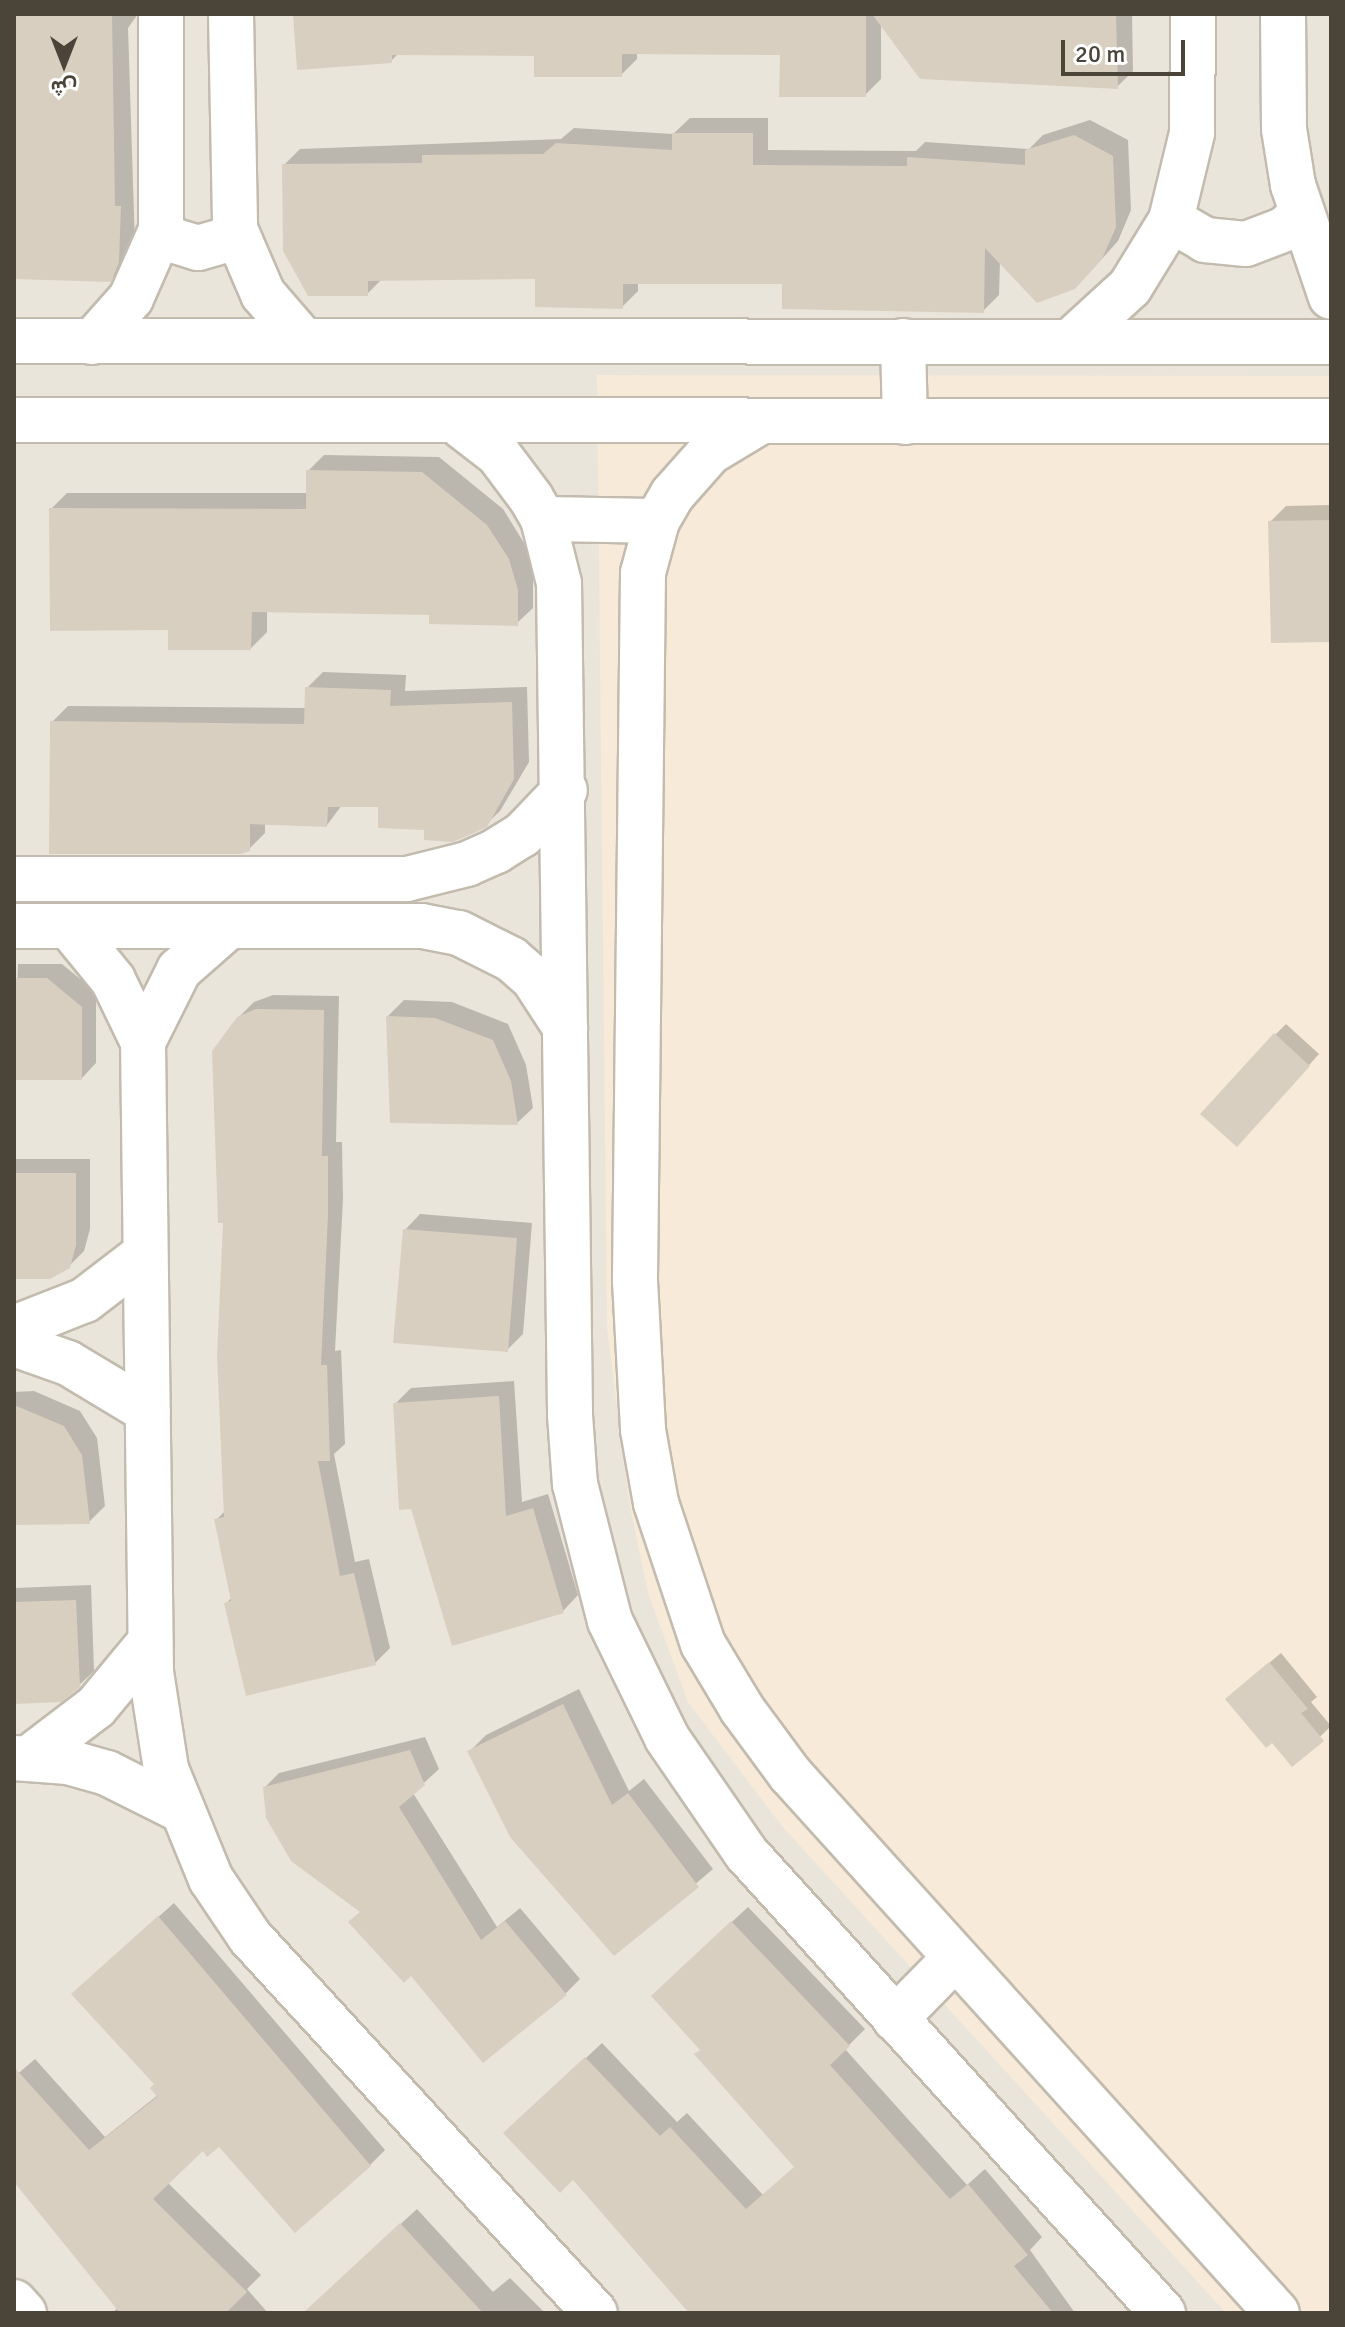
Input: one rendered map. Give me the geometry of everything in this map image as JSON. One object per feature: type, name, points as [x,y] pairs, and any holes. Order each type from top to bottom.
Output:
[{"type":"street","points":[[92,342],[131,298],[161,230],[161,14]]},
{"type":"street","points":[[231,14],[235,229],[263,294],[302,339]]},
{"type":"street","points":[[1071,341],[1130,287],[1171,220],[1192,133],[1193,14]]},
{"type":"street","points":[[1283,14],[1284,129],[1301,214],[1331,297]]},
{"type":"street","points":[[1171,220],[1205,240],[1246,244],[1285,229],[1301,214]]},
{"type":"street","points":[[161,230],[172,240],[198,248],[226,240],[235,229]]},
{"type":"street","points":[[14,341],[1331,342]]},
{"type":"street","points":[[903,341],[905,422]]},
{"type":"street","points":[[14,420],[1331,421]]},
{"type":"street","points":[[454,420],[498,454],[543,519],[561,609],[568,1361],[575,1484],[610,1621],[632,1673],[704,1797],[746,1853],[1163,2313]]},
{"type":"street","points":[[760,422],[734,435],[689,472],[657,521],[640,601],[635,1265],[643,1430],[656,1503],[703,1644],[742,1709],[844,1838],[1277,2313]]},
{"type":"street","points":[[543,519],[657,521]]},
{"type":"street","points":[[14,879],[407,879],[467,864],[496,851],[533,824],[565,790]]},
{"type":"street","points":[[14,926],[422,926],[459,933],[486,944],[533,978],[565,1027]]},
{"type":"street","points":[[69,926],[113,980],[143,1042],[150,1642],[156,1721],[179,1809],[211,1879],[250,1937],[595,2313]]},
{"type":"street","points":[[143,1042],[179,970],[229,926]]},
{"type":"street","points":[[14,1328],[85,1300],[145,1254]]},
{"type":"street","points":[[14,1344],[68,1363],[148,1411]]},
{"type":"street","points":[[21,1758],[96,1707],[150,1642]]},
{"type":"street","points":[[21,1758],[107,1773],[179,1809]]},
{"type":"street","points":[[895,2019],[955,1958]]},
{"type":"street","points":[[1118,2263],[1128,2313]]},
{"type":"street","points":[[14,2302],[24,2313]]},
{"type":"shaded area","points":[[14,14],[1331,14],[1331,2313],[14,2313]]},
{"type":"shaded area","points":[[597,375],[1331,376],[1331,2313],[1226,2313],[781,1825],[688,1702],[648,1593],[630,1507],[607,1328]]},
{"type":"building","points":[[14,14],[112,14],[115,206],[121,206],[119,262],[111,282],[14,279]]},
{"type":"building","points":[[293,14],[866,14],[866,97],[779,97],[780,55],[622,54],[622,77],[534,77],[534,56],[392,55],[392,63],[297,70]]},
{"type":"building","points":[[872,14],[1116,14],[1118,89],[920,79]]},
{"type":"building","points":[[672,133],[753,133],[753,165],[907,166],[907,157],[1025,165],[1025,150],[1074,135],[1113,156],[1116,227],[1102,259],[1075,289],[1037,303],[985,248],[984,313],[782,309],[782,284],[623,284],[623,309],[535,307],[535,279],[368,281],[368,296],[308,296],[283,251],[282,164],[422,163],[422,155],[543,154],[556,143],[672,150]]},
{"type":"building","points":[[306,470],[422,472],[487,525],[509,559],[518,590],[518,626],[429,624],[429,615],[252,612],[251,650],[168,650],[168,630],[50,631],[49,508],[306,509]]},
{"type":"building","points":[[1331,520],[1331,642],[1271,643],[1268,521]]},
{"type":"building","points":[[305,687],[391,690],[390,706],[512,702],[514,779],[487,827],[453,842],[424,840],[424,830],[378,828],[378,807],[328,807],[327,827],[250,824],[250,851],[241,854],[49,854],[50,721],[304,724]]},
{"type":"building","points":[[14,978],[47,978],[82,1007],[82,1080],[14,1080]]},
{"type":"building","points":[[256,1009],[324,1010],[322,1156],[328,1156],[328,1215],[321,1365],[327,1365],[330,1461],[318,1461],[340,1576],[354,1573],[376,1665],[246,1696],[224,1603],[231,1601],[214,1519],[224,1517],[217,1356],[223,1223],[218,1223],[212,1051],[237,1017]]},
{"type":"building","points":[[386,1016],[435,1018],[493,1040],[511,1081],[518,1125],[390,1123]]},
{"type":"building","points":[[1274,1033],[1310,1066],[1237,1147],[1200,1114]]},
{"type":"building","points":[[14,1173],[76,1173],[76,1245],[70,1268],[50,1279],[14,1279]]},
{"type":"building","points":[[403,1229],[517,1238],[508,1352],[393,1343]]},
{"type":"building","points":[[499,1396],[506,1516],[533,1508],[564,1613],[452,1646],[411,1509],[399,1510],[393,1403]]},
{"type":"building","points":[[14,1405],[64,1426],[82,1455],[90,1524],[14,1525]]},
{"type":"building","points":[[76,1600],[80,1687],[61,1702],[14,1704],[14,1602]]},
{"type":"building","points":[[1269,1662],[1308,1709],[1301,1713],[1324,1741],[1292,1767],[1272,1743],[1266,1748],[1225,1699]]},
{"type":"building","points":[[563,1704],[612,1805],[628,1793],[699,1887],[614,1956],[510,1837],[467,1751]]},
{"type":"building","points":[[410,1750],[425,1785],[399,1807],[481,1940],[505,1921],[567,1995],[483,2063],[411,1976],[404,1983],[348,1922],[360,1912],[291,1861],[266,1818],[263,1787]]},
{"type":"building","points":[[158,1916],[371,2166],[295,2233],[219,2147],[207,2157],[203,2151],[153,2199],[247,2292],[226,2313],[120,2313],[14,2182],[14,2067],[89,2150],[157,2097],[150,2088],[154,2084],[71,1994]]},
{"type":"building","points":[[731,1921],[850,2046],[830,2065],[950,2199],[968,2184],[1028,2255],[1014,2266],[1053,2313],[689,2313],[573,2180],[560,2193],[503,2133],[585,2057],[660,2136],[670,2127],[746,2209],[794,2167],[694,2054],[700,2050],[651,1996]]},
{"type":"building","points":[[400,2223],[483,2313],[303,2313]]}]
